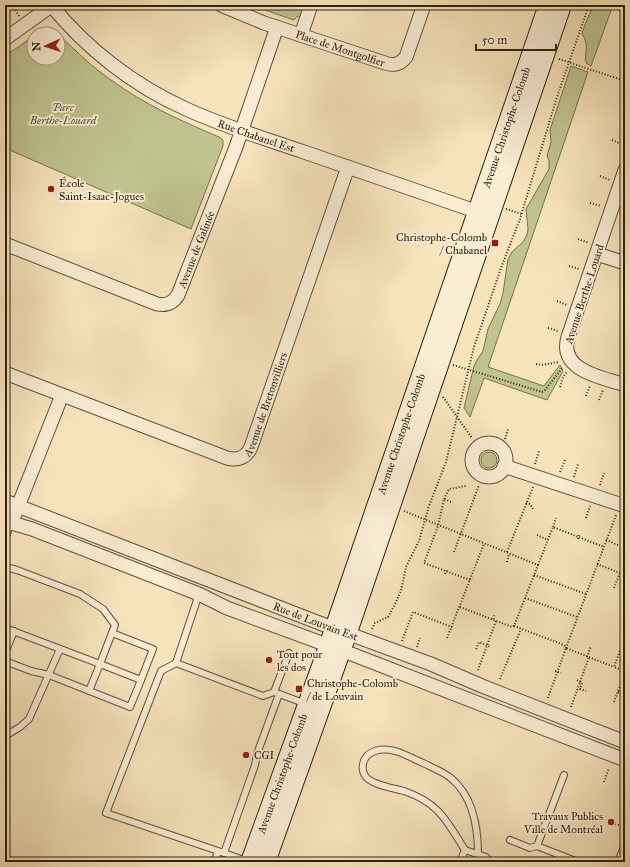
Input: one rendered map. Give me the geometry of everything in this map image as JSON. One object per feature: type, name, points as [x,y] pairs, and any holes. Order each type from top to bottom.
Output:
[{"type":"main road","name":"Avenue Christophe-Colomb","points":[[491,212],[548,5]]},
{"type":"main road","name":"Avenue Christophe-Colomb","points":[[266,862],[341,630],[491,212],[562,5]]},
{"type":"main road","name":"Avenue Christophe-Colomb","points":[[250,862],[307,704],[335,648]]},
{"type":"street","points":[[5,39],[51,5]]},
{"type":"street","name":"Rue Chabanel Est","points":[[51,5],[67,24],[92,48],[115,66],[140,84],[184,108],[348,167],[491,212]]},
{"type":"street","name":"Place de Montgolfier","points":[[221,5],[248,10],[277,27],[391,65],[397,64],[404,60],[424,5]]},
{"type":"street","points":[[301,35],[311,5]]},
{"type":"street","name":"Avenue de Galinée","points":[[5,244],[157,304],[169,304],[175,300],[242,130],[277,27]]},
{"type":"street","name":"Avenue de Bretonvilliers","points":[[5,373],[227,458],[237,459],[246,455],[251,447],[348,167]]},
{"type":"street","name":"Avenue Berthe-Louard","points":[[625,170],[568,337],[567,350],[571,360],[580,369],[625,385]]},
{"type":"street","points":[[597,254],[625,263]]},
{"type":"street","points":[[8,522],[18,506],[62,394]]},
{"type":"street","points":[[504,466],[620,510]]},
{"type":"street","name":"Rue de Louvain Est","points":[[5,501],[341,630],[625,742]]},
{"type":"street","name":"Rue de Louvain Est","points":[[8,522],[32,529],[199,594],[227,608],[625,760]]},
{"type":"lane","points":[[5,539],[8,522]]},
{"type":"lane","points":[[5,567],[67,589],[89,599],[103,609],[114,625],[89,691]]},
{"type":"lane","points":[[199,594],[176,663],[161,671],[106,813],[250,862]]},
{"type":"lane","points":[[5,628],[141,680]]},
{"type":"lane","points":[[5,652],[14,631]]},
{"type":"lane","points":[[5,661],[31,671],[49,675],[130,708],[153,649],[112,633]]},
{"type":"lane","points":[[5,736],[20,727],[29,719],[60,649]]},
{"type":"lane","points":[[214,862],[221,852],[255,765],[257,754],[289,653]]},
{"type":"lane","points":[[176,663],[262,696],[276,693],[307,704]]},
{"type":"lane","points":[[478,854],[476,826],[472,810],[460,788],[452,779],[402,753],[392,750],[378,750],[371,752],[366,756],[362,767],[368,778],[373,782],[410,794],[433,805],[446,819],[465,850],[486,857],[491,862]]},
{"type":"lane","points":[[537,846],[564,775]]},
{"type":"lane","points":[[510,840],[530,848],[537,846],[578,862]]},
{"type":"lane","points":[[618,862],[625,847]]},
{"type":"lane","points":[[460,862],[465,850]]},
{"type":"path","points":[[12,5],[19,16]]},
{"type":"path","points":[[372,629],[375,623],[388,616],[394,606],[401,590],[406,567],[416,549],[429,506],[446,462],[468,370],[483,319],[522,214],[554,108],[589,5]]},
{"type":"path","points":[[557,59],[625,81]]},
{"type":"path","points":[[612,140],[623,145]]},
{"type":"path","points":[[600,176],[611,180]]},
{"type":"path","points":[[590,203],[602,207]]},
{"type":"path","points":[[491,212],[522,214]]},
{"type":"path","points":[[578,239],[589,243]]},
{"type":"path","points":[[569,266],[580,269]]},
{"type":"path","points":[[557,301],[568,305]]},
{"type":"path","points":[[548,328],[559,331]]},
{"type":"path","points":[[536,364],[544,366],[551,362],[560,361]]},
{"type":"path","points":[[453,365],[542,392],[562,366]]},
{"type":"path","points":[[560,387],[563,377],[567,372]]},
{"type":"path","points":[[586,396],[590,384]]},
{"type":"path","points":[[599,400],[603,388]]},
{"type":"path","points":[[442,397],[472,438]]},
{"type":"path","points":[[505,439],[508,429]]},
{"type":"path","points":[[535,464],[539,451]]},
{"type":"path","points":[[560,473],[565,460]]},
{"type":"path","points":[[574,478],[578,464]]},
{"type":"path","points":[[600,486],[604,473]]},
{"type":"path","points":[[454,552],[479,485]]},
{"type":"path","points":[[466,486],[449,489],[444,499],[438,526],[424,563],[470,580]]},
{"type":"path","points":[[506,562],[533,486]]},
{"type":"path","points":[[444,499],[451,502]]},
{"type":"path","points":[[526,503],[530,504],[533,509]]},
{"type":"path","points":[[586,518],[590,506]]},
{"type":"path","points":[[548,698],[606,540],[620,510]]},
{"type":"path","points":[[403,511],[538,565]]},
{"type":"path","points":[[514,626],[556,518]]},
{"type":"path","points":[[553,527],[604,547]]},
{"type":"path","points":[[537,535],[548,540]]},
{"type":"path","points":[[606,540],[618,544]]},
{"type":"path","points":[[447,638],[484,544]]},
{"type":"path","points":[[597,564],[625,575]]},
{"type":"path","points":[[614,588],[620,573]]},
{"type":"path","points":[[534,575],[586,594]]},
{"type":"path","points":[[525,598],[577,617]]},
{"type":"path","points":[[552,608],[553,604]]},
{"type":"path","points":[[460,607],[564,645],[566,648],[625,672],[614,702]]},
{"type":"path","points":[[402,641],[413,612],[452,628]]},
{"type":"path","points":[[493,620],[495,614]]},
{"type":"path","points":[[478,670],[496,621]]},
{"type":"path","points":[[500,679],[521,629]]},
{"type":"path","points":[[417,647],[420,638]]},
{"type":"path","points":[[614,667],[625,639]]},
{"type":"path","points":[[476,649],[479,642],[491,647]]},
{"type":"path","points":[[571,706],[591,646]]},
{"type":"path","points":[[577,680],[582,683],[580,689],[586,691]]},
{"type":"path","points":[[618,692],[625,695]]},
{"type":"path","points":[[604,782],[609,768]]},
{"type":"path","points":[[615,824],[625,827]]},
{"type":"path","points":[[5,856],[23,862]]},
{"type":"green space","points":[[260,5],[305,5],[301,17],[298,16],[294,20],[262,9]]},
{"type":"green space","points":[[594,5],[613,5],[591,66],[586,63],[586,42],[582,34]]},
{"type":"green space","name":"Parc Berthe-Louard","points":[[66,41],[97,70],[136,97],[163,112],[223,140],[223,146],[191,229],[5,148],[5,56],[26,42],[26,66],[66,66]]},
{"type":"green space","points":[[571,66],[588,72],[488,367],[544,386],[560,365],[563,371],[547,400],[484,378],[470,417],[464,408],[474,366],[483,351],[488,329],[500,304],[508,259],[512,252],[523,242],[527,235],[528,229],[526,209],[549,169],[549,161],[547,156],[551,142],[550,130]]},
{"type":"green space","points":[[489,452],[496,457],[497,460],[492,467],[489,468],[482,463],[481,460],[486,453]]},
{"type":"place","name":"École Saint-Isaac-Jogues","points":[[51,189]]},
{"type":"place","name":"Christophe-Colomb / Chabanel","points":[[495,243]]},
{"type":"place","name":"Tout pour les dos","points":[[269,660]]},
{"type":"place","name":"Christophe-Colomb / de Louvain","points":[[299,689]]},
{"type":"place","name":"CGI","points":[[246,755]]},
{"type":"place","name":"Travaux Publics Ville de Montréal","points":[[611,822]]}]
